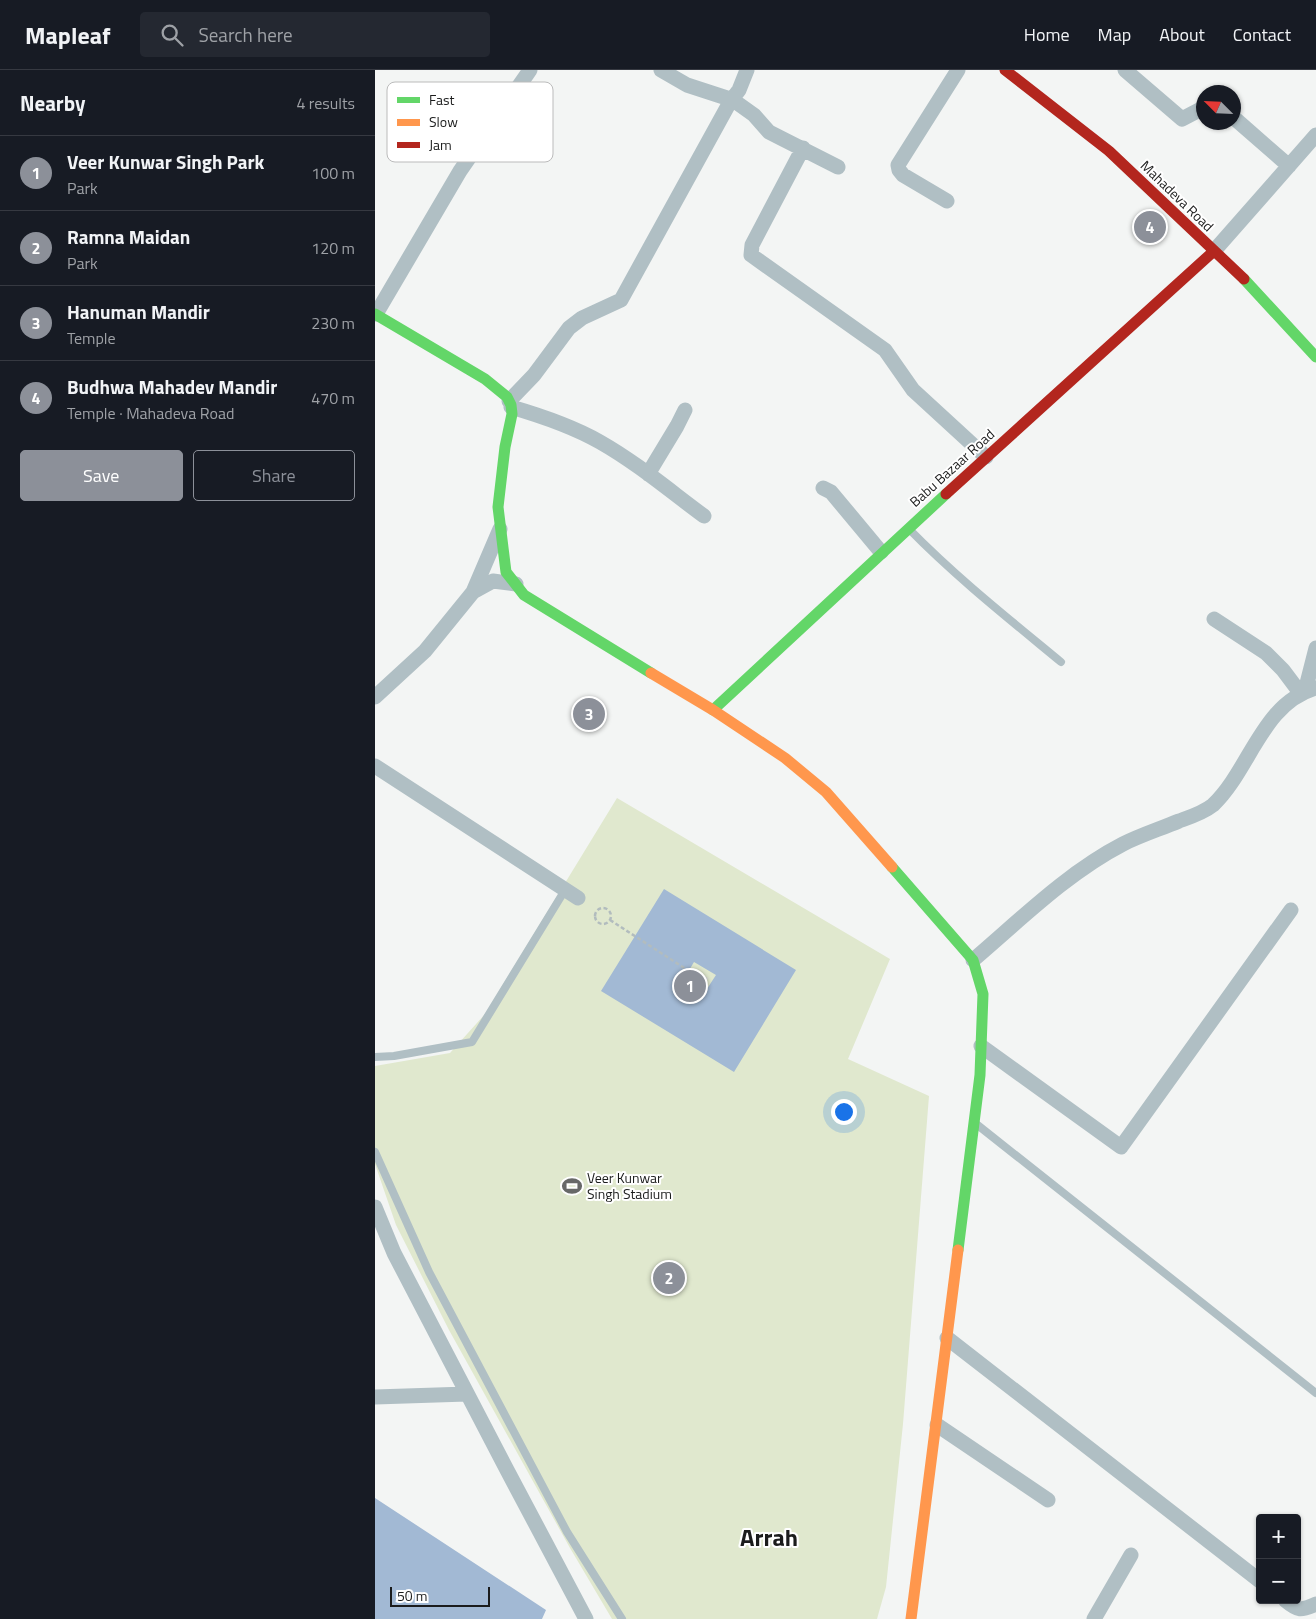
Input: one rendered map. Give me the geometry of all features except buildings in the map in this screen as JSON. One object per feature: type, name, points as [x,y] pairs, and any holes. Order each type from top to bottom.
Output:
[{"type":"street","points":[[522,82],[530,70]]},
{"type":"street","points":[[661,70],[687,85],[733,100],[755,114],[769,132],[838,167]]},
{"type":"street","points":[[510,404],[569,328],[582,318],[621,300],[730,102],[733,100],[747,70]]},
{"type":"street","points":[[947,201],[903,175],[898,165],[959,70]]},
{"type":"street","name":"Mahadeva Road","points":[[1005,70],[1109,151],[1240,275],[1316,357]]},
{"type":"street","points":[[1125,70],[1182,119],[1196,112]]},
{"type":"street","points":[[1241,124],[1289,166]]},
{"type":"street","points":[[1214,251],[1316,135]]},
{"type":"street","points":[[803,148],[752,245],[751,255],[885,350],[913,390],[986,457]]},
{"type":"street","points":[[467,162],[375,314],[485,379],[497,387],[510,404],[512,414],[505,448],[498,507],[506,572],[524,595],[713,710],[785,758],[826,792],[973,960],[983,994],[981,1046],[974,1122],[911,1619]]},
{"type":"street","name":"Babu Bazaar Road","points":[[713,710],[881,552],[1214,251]]},
{"type":"street","points":[[510,404],[574,429],[599,442],[648,474],[703,516]]},
{"type":"street","points":[[648,474],[685,410]]},
{"type":"street","points":[[823,488],[831,492],[881,552]]},
{"type":"street","points":[[375,696],[425,651],[473,592],[500,529]]},
{"type":"street","points":[[473,592],[493,582],[516,584]]},
{"type":"street","points":[[1214,619],[1275,661],[1307,691]]},
{"type":"street","points":[[973,960],[1059,888],[1097,860],[1123,844],[1200,813],[1212,805],[1225,791],[1270,722],[1289,701],[1307,691],[1316,648]]},
{"type":"street","points":[[375,766],[571,894]]},
{"type":"street","points":[[981,1046],[1121,1147],[1291,910]]},
{"type":"street","points":[[375,1207],[395,1253],[467,1394],[586,1619]]},
{"type":"street","points":[[947,1338],[1256,1578]]},
{"type":"street","points":[[375,1397],[467,1394]]},
{"type":"street","points":[[937,1425],[1048,1500]]},
{"type":"street","points":[[1094,1619],[1131,1555]]},
{"type":"street","points":[[1290,1604],[1301,1610],[1316,1604]]},
{"type":"lane","points":[[908,528],[965,584],[1061,662]]},
{"type":"lane","points":[[375,1057],[394,1056],[472,1042],[571,894]]},
{"type":"lane","points":[[974,1122],[1316,1393]]},
{"type":"lane","points":[[375,1152],[433,1281],[567,1532],[622,1619]]},
{"type":"path","points":[[603,907],[609,910],[610,920],[606,924],[598,922],[594,916],[596,910],[603,907]]},
{"type":"path","points":[[610,920],[692,973]]},
{"type":"green space","points":[[617,798],[890,959],[848,1059],[929,1096],[903,1424],[886,1587],[877,1619],[612,1619],[570,1548],[449,1330],[396,1225],[375,1164],[375,1066],[450,1053],[485,1014]]},
{"type":"water","points":[[664,889],[796,970],[734,1072],[601,991]],"holes":[[[694,962],[716,975],[703,995],[682,982]]]},
{"type":"water","points":[[375,1498],[546,1610],[542,1619],[375,1619]]},
{"type":"traffic: fast","points":[[1244,279],[1316,357]]},
{"type":"traffic: fast","points":[[375,314],[485,379],[507,397],[511,405],[512,414],[505,447],[498,507],[506,572],[524,595],[651,673]]},
{"type":"traffic: fast","points":[[713,710],[946,494]]},
{"type":"traffic: fast","points":[[892,867],[973,960],[983,994],[980,1075],[958,1250]]},
{"type":"traffic: slow","points":[[651,673],[713,710],[785,758],[826,792],[892,867]]},
{"type":"traffic: slow","points":[[911,1619],[958,1250]]},
{"type":"traffic: jam","points":[[1005,70],[1109,151],[1244,279]]},
{"type":"traffic: jam","points":[[946,494],[1214,251]]},
{"type":"place","name":"Budhwa Mahadev Mandir","points":[[1150,227]]},
{"type":"place","name":"Hanuman Mandir","points":[[589,714]]},
{"type":"place","name":"Veer Kunwar Singh Park","points":[[690,986]]},
{"type":"place","name":"Veer Kunwar Singh Stadium","points":[[572,1186]]},
{"type":"place","name":"Ramna Maidan","points":[[669,1278]]},
{"type":"district","name":"Arrah","points":[[769,1538]]}]
